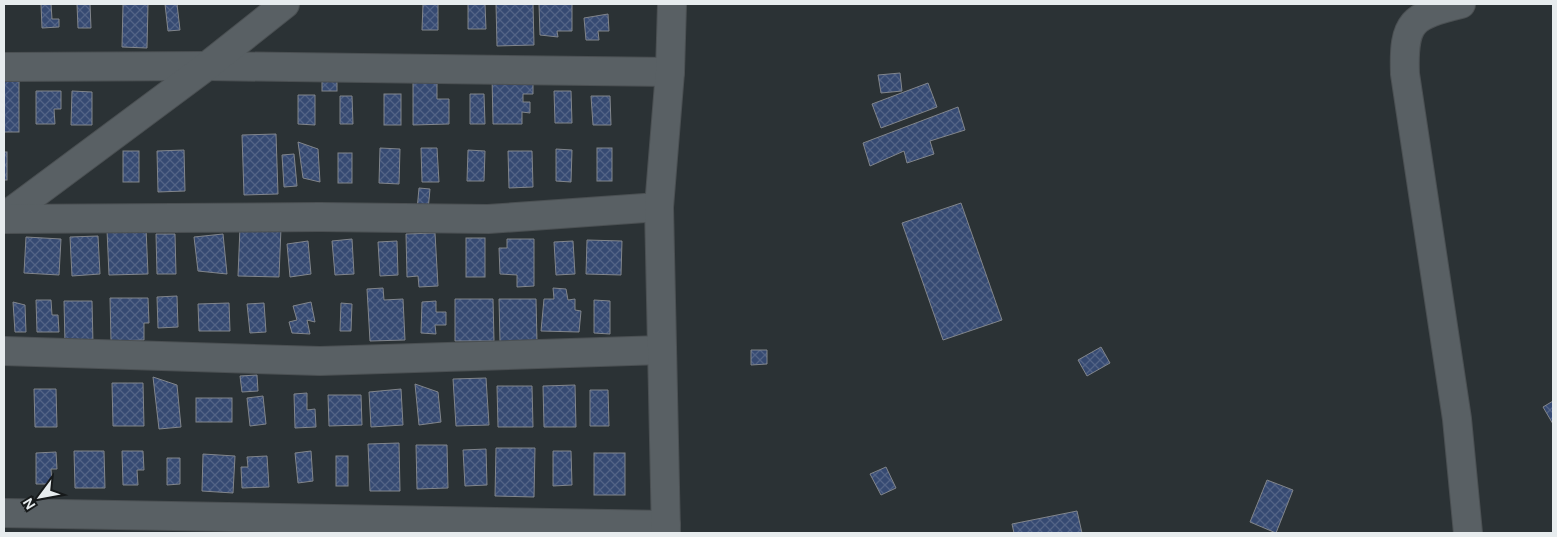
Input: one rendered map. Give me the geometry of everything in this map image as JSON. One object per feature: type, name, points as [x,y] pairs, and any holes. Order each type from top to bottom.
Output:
[{"type":"street","points":[[4,218],[207,66],[285,4]]},
{"type":"street","points":[[4,515],[666,529],[659,207],[670,72],[672,4]]},
{"type":"street","points":[[1461,4],[1421,15],[1409,30],[1404,50],[1405,74],[1457,419],[1468,533]]},
{"type":"street","points":[[4,67],[207,66],[670,72]]},
{"type":"street","points":[[4,218],[320,217],[488,219],[659,207]]},
{"type":"street","points":[[4,351],[320,361],[662,350]]},
{"type":"street","points":[[4,515],[25,533]]},
{"type":"building","points":[[41,4],[51,4],[52,19],[59,19],[59,27],[42,28]]},
{"type":"building","points":[[77,4],[90,4],[91,28],[78,28]]},
{"type":"building","points":[[123,4],[148,4],[147,48],[122,47]]},
{"type":"building","points":[[165,4],[177,4],[180,30],[168,31]]},
{"type":"building","points":[[423,4],[438,4],[438,30],[422,30]]},
{"type":"building","points":[[468,4],[485,4],[486,29],[468,29]]},
{"type":"building","points":[[496,4],[533,4],[534,45],[497,46]]},
{"type":"building","points":[[539,4],[572,4],[572,31],[557,31],[558,37],[540,35]]},
{"type":"building","points":[[608,14],[609,31],[598,31],[599,40],[586,40],[584,18]]},
{"type":"building","points":[[900,73],[902,91],[881,93],[878,75]]},
{"type":"building","points":[[322,74],[337,74],[337,91],[322,91]]},
{"type":"building","points":[[413,74],[437,75],[437,99],[449,99],[449,124],[413,125]]},
{"type":"building","points":[[492,75],[533,75],[533,94],[523,94],[523,102],[530,102],[530,113],[522,112],[522,124],[493,124]]},
{"type":"building","points":[[4,81],[19,81],[19,132],[4,132]]},
{"type":"building","points":[[928,83],[937,107],[881,128],[872,104]]},
{"type":"building","points":[[36,91],[61,91],[61,109],[54,109],[55,124],[36,124]]},
{"type":"building","points":[[72,91],[92,92],[92,125],[71,125]]},
{"type":"building","points":[[554,91],[571,91],[572,123],[555,123]]},
{"type":"building","points":[[384,94],[401,94],[401,125],[384,125]]},
{"type":"building","points":[[470,94],[484,94],[485,124],[470,124]]},
{"type":"building","points":[[298,95],[315,95],[315,125],[298,124]]},
{"type":"building","points":[[340,96],[352,96],[353,124],[340,124]]},
{"type":"building","points":[[591,96],[610,96],[611,125],[593,125]]},
{"type":"building","points":[[958,107],[965,130],[930,141],[934,154],[907,163],[904,151],[870,166],[863,143]]},
{"type":"building","points":[[276,134],[278,194],[244,195],[242,135]]},
{"type":"building","points":[[298,142],[318,149],[320,182],[303,178]]},
{"type":"building","points":[[380,148],[400,149],[399,184],[379,183]]},
{"type":"building","points":[[421,148],[437,148],[439,182],[422,182]]},
{"type":"building","points":[[597,148],[612,148],[612,181],[597,181]]},
{"type":"building","points":[[556,149],[572,150],[571,182],[556,181]]},
{"type":"building","points":[[184,150],[185,191],[158,192],[157,151]]},
{"type":"building","points":[[468,150],[485,151],[484,181],[467,181]]},
{"type":"building","points":[[123,151],[139,151],[139,182],[123,182]]},
{"type":"building","points":[[508,151],[532,151],[533,187],[509,188]]},
{"type":"building","points":[[4,152],[7,152],[7,180],[4,180]]},
{"type":"building","points":[[338,153],[352,153],[352,183],[338,183]]},
{"type":"building","points":[[294,154],[297,186],[284,187],[282,155]]},
{"type":"building","points":[[419,188],[430,189],[428,210],[417,210]]},
{"type":"building","points":[[961,203],[1002,320],[943,340],[902,223]]},
{"type":"building","points":[[240,227],[281,228],[279,277],[238,276]]},
{"type":"building","points":[[146,228],[148,274],[109,275],[107,230]]},
{"type":"building","points":[[435,233],[438,286],[419,287],[418,276],[407,277],[406,234]]},
{"type":"building","points":[[156,234],[175,234],[176,274],[157,274]]},
{"type":"building","points":[[223,234],[227,274],[198,271],[194,237]]},
{"type":"building","points":[[98,236],[100,274],[72,276],[70,237]]},
{"type":"building","points":[[26,237],[61,239],[59,275],[24,273]]},
{"type":"building","points":[[466,238],[485,238],[485,277],[466,277]]},
{"type":"building","points":[[352,239],[354,274],[335,275],[332,241]]},
{"type":"building","points":[[507,239],[534,239],[534,286],[517,287],[517,275],[500,274],[499,248],[507,248]]},
{"type":"building","points":[[587,240],[622,241],[621,275],[586,274]]},
{"type":"building","points":[[308,241],[311,274],[290,277],[287,244]]},
{"type":"building","points":[[397,241],[398,275],[380,276],[378,242]]},
{"type":"building","points":[[573,241],[575,274],[556,275],[554,242]]},
{"type":"building","points":[[383,288],[384,300],[403,299],[405,340],[370,341],[367,289]]},
{"type":"building","points":[[553,288],[566,289],[568,300],[575,299],[575,310],[581,311],[579,332],[541,331],[544,299],[554,299]]},
{"type":"building","points":[[177,296],[178,327],[158,328],[157,297]]},
{"type":"building","points":[[110,298],[148,298],[149,323],[144,323],[144,340],[111,341]]},
{"type":"building","points":[[455,299],[493,299],[494,341],[455,341]]},
{"type":"building","points":[[499,299],[536,299],[537,342],[500,342]]},
{"type":"building","points":[[36,300],[51,300],[52,315],[58,315],[59,332],[37,332]]},
{"type":"building","points":[[594,300],[610,301],[610,334],[594,333]]},
{"type":"building","points":[[64,301],[92,301],[93,344],[65,344]]},
{"type":"building","points":[[436,301],[436,312],[446,312],[446,325],[435,325],[436,334],[421,333],[422,302]]},
{"type":"building","points":[[13,302],[25,305],[26,332],[15,332]]},
{"type":"building","points":[[311,302],[315,322],[307,320],[310,334],[292,333],[289,322],[297,320],[293,306]]},
{"type":"building","points":[[229,303],[230,331],[199,331],[198,304]]},
{"type":"building","points":[[264,303],[266,332],[250,333],[247,304]]},
{"type":"building","points":[[341,303],[352,304],[351,331],[340,331]]},
{"type":"building","points":[[1101,347],[1110,363],[1087,376],[1078,360]]},
{"type":"building","points":[[751,350],[767,350],[767,364],[751,365]]},
{"type":"building","points":[[257,375],[258,391],[242,392],[240,376]]},
{"type":"building","points":[[153,377],[177,385],[181,427],[159,429]]},
{"type":"building","points":[[486,378],[489,425],[456,426],[453,379]]},
{"type":"building","points":[[112,383],[143,383],[144,426],[113,426]]},
{"type":"building","points":[[415,384],[438,392],[441,422],[419,425]]},
{"type":"building","points":[[575,385],[576,427],[544,427],[543,386]]},
{"type":"building","points":[[497,386],[532,386],[533,427],[498,427]]},
{"type":"building","points":[[34,389],[56,389],[57,427],[35,427]]},
{"type":"building","points":[[401,389],[403,425],[371,427],[369,392]]},
{"type":"building","points":[[590,390],[608,390],[609,426],[590,426]]},
{"type":"building","points":[[307,393],[307,410],[315,409],[316,427],[295,428],[294,394]]},
{"type":"building","points":[[328,395],[361,395],[362,425],[329,426]]},
{"type":"building","points":[[263,396],[266,424],[250,426],[247,398]]},
{"type":"building","points":[[196,398],[232,398],[232,422],[196,422]]},
{"type":"building","points":[[1553,401],[1553,424],[1543,407]]},
{"type":"building","points":[[399,443],[400,491],[370,491],[368,444]]},
{"type":"building","points":[[416,445],[447,445],[448,488],[417,489]]},
{"type":"building","points":[[496,448],[535,448],[534,497],[495,496]]},
{"type":"building","points":[[486,449],[487,485],[465,486],[463,450]]},
{"type":"building","points":[[74,451],[104,451],[105,488],[75,488]]},
{"type":"building","points":[[122,451],[143,451],[144,470],[137,470],[138,485],[123,485]]},
{"type":"building","points":[[311,451],[313,481],[298,483],[295,453]]},
{"type":"building","points":[[553,451],[571,451],[572,485],[553,486]]},
{"type":"building","points":[[56,452],[57,469],[51,469],[52,484],[36,484],[36,453]]},
{"type":"building","points":[[594,453],[625,453],[625,495],[594,495]]},
{"type":"building","points":[[203,454],[235,456],[233,493],[202,491]]},
{"type":"building","points":[[267,456],[269,487],[242,488],[241,467],[248,467],[247,457]]},
{"type":"building","points":[[336,456],[348,456],[348,486],[336,486]]},
{"type":"building","points":[[167,458],[180,458],[180,484],[167,485]]},
{"type":"building","points":[[886,467],[896,488],[881,495],[870,474]]},
{"type":"building","points":[[1267,480],[1293,490],[1276,533],[1250,522]]},
{"type":"building","points":[[1077,511],[1082,533],[1014,533],[1012,524]]}]
